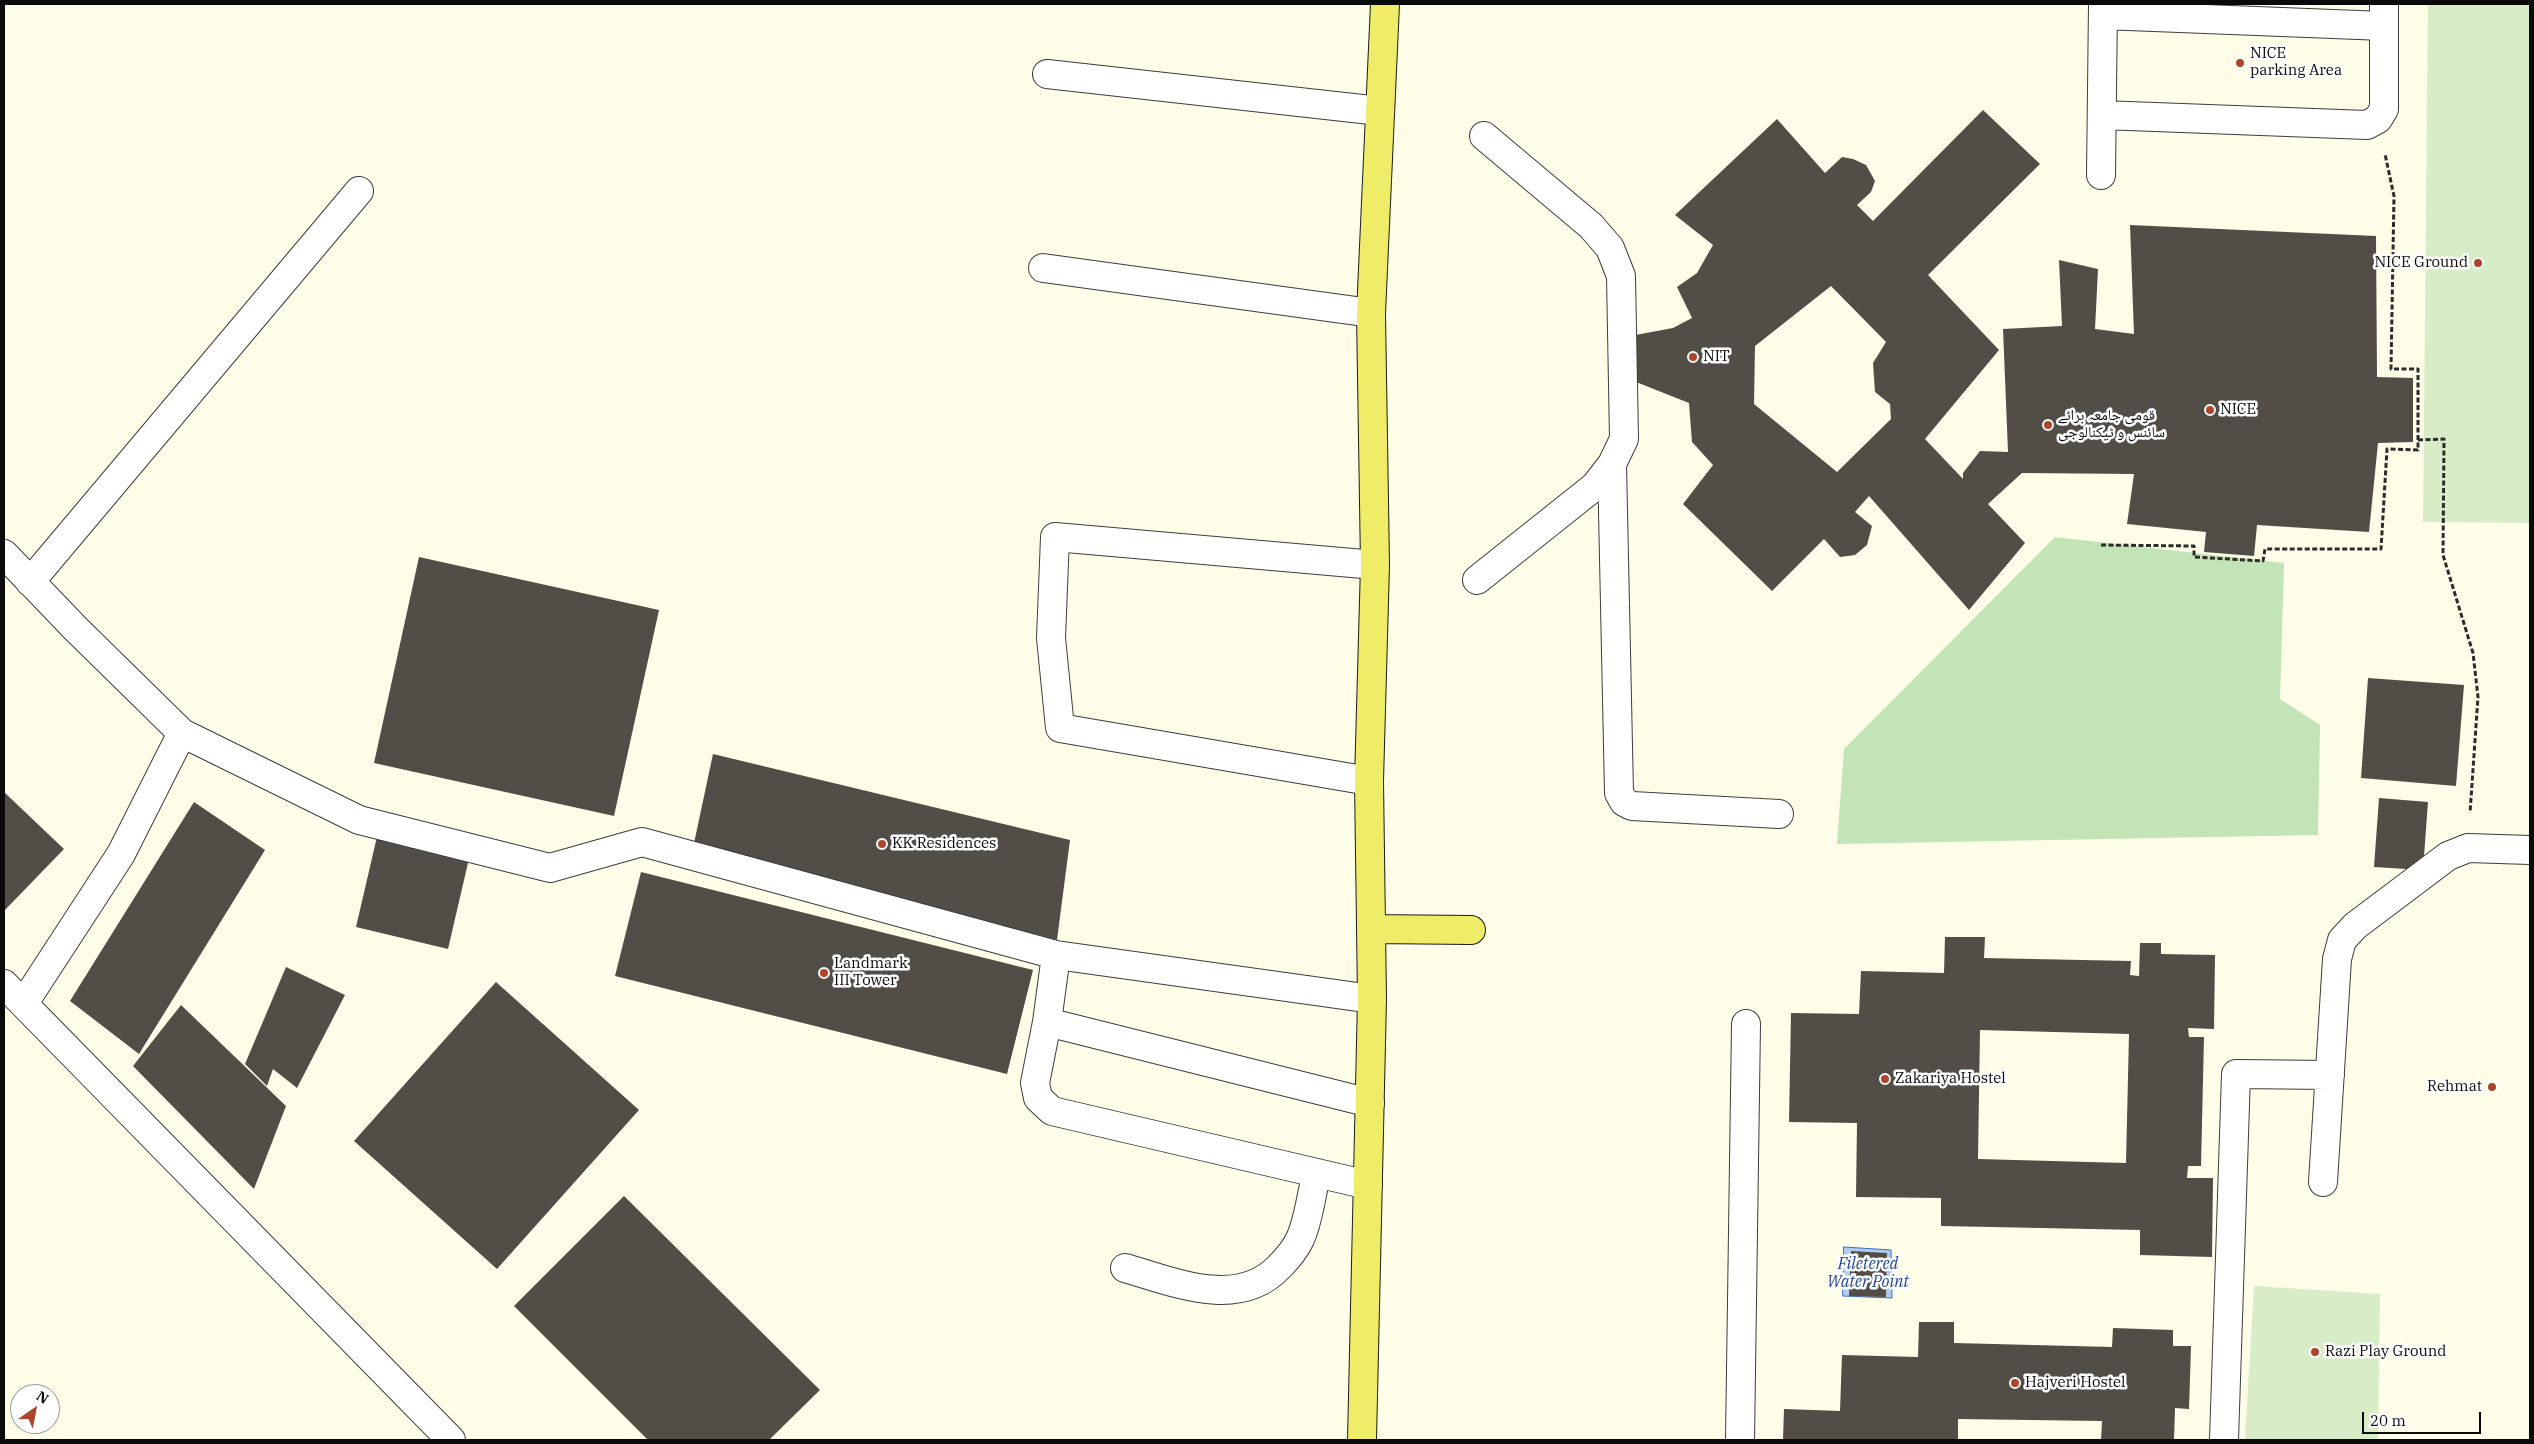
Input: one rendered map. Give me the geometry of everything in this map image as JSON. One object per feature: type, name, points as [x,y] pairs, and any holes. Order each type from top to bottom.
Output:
[{"type":"main road","points":[[1362,1440],[1372,999],[1369,781],[1375,565],[1371,313],[1385,4]]},
{"type":"main road","points":[[1372,929],[1471,930]]},
{"type":"street","points":[[2101,174],[2103,10],[2384,15],[2384,109],[2378,119],[2367,125],[2102,115]]},
{"type":"street","points":[[1047,74],[1380,111]]},
{"type":"street","points":[[1477,580],[1595,486],[1612,464],[1624,439],[1621,276],[1610,248],[1592,226],[1484,136]]},
{"type":"street","points":[[30,582],[359,191]]},
{"type":"street","points":[[1043,268],[1371,313]]},
{"type":"street","points":[[1612,464],[1619,793],[1624,802],[1632,806],[1779,814]]},
{"type":"street","points":[[1369,781],[1060,728],[1052,629],[1055,537],[1375,565]]},
{"type":"street","points":[[4,554],[182,733],[359,820],[550,868],[642,842],[1056,955],[1372,999]]},
{"type":"street","points":[[24,1003],[121,854],[182,733]]},
{"type":"street","points":[[2323,1182],[2337,959],[2342,940],[2355,926],[2448,856],[2468,848],[2530,850]]},
{"type":"street","points":[[1056,955],[1047,1022],[1034,1083],[1038,1098],[1052,1112],[1368,1185]]},
{"type":"street","points":[[4,984],[451,1440]]},
{"type":"street","points":[[1047,1022],[1370,1103]]},
{"type":"street","points":[[1740,1440],[1746,1024]]},
{"type":"street","points":[[2224,1440],[2236,1074],[2330,1075]]},
{"type":"street","points":[[1125,1268],[1185,1285],[1224,1291],[1254,1286],[1274,1272],[1288,1257],[1300,1239],[1317,1173]]},
{"type":"path","points":[[2101,545],[2194,546],[2194,557],[2263,561],[2265,550],[2381,549],[2387,449],[2418,450],[2418,369],[2391,369],[2394,196],[2378,119]]},
{"type":"path","points":[[2418,440],[2444,439],[2443,555],[2473,652],[2478,697],[2468,848]]},
{"type":"green space","name":"NICE Ground","points":[[2428,4],[2530,4],[2530,523],[2423,522]]},
{"type":"green space","points":[[2055,537],[2284,563],[2280,699],[2320,725],[2318,835],[1837,844],[1844,749]]},
{"type":"green space","name":"Razi Play Ground","points":[[2254,1286],[2380,1294],[2378,1440],[2245,1440]]},
{"type":"water","name":"Filetered Water Point","points":[[1844,1247],[1891,1250],[1892,1298],[1843,1296]]},
{"type":"building","points":[[1983,110],[2040,164],[1928,275],[1999,350],[1925,439],[1963,479],[1963,473],[1980,451],[2008,452],[2003,329],[2062,326],[2059,260],[2098,269],[2095,329],[2134,334],[2130,225],[2376,236],[2377,377],[2413,378],[2413,442],[2378,443],[2369,532],[2257,525],[2254,556],[2204,552],[2206,532],[2127,524],[2134,474],[2022,473],[1988,504],[2025,543],[1969,610],[1869,496],[1855,512],[1872,526],[1867,545],[1855,555],[1840,557],[1824,539],[1772,591],[1683,504],[1713,465],[1692,442],[1689,403],[1631,380],[1630,336],[1673,328],[1692,318],[1677,287],[1697,273],[1713,245],[1675,215],[1777,119],[1825,173],[1842,157],[1853,159],[1866,165],[1875,181],[1871,192],[1857,205],[1873,221]],"holes":[[[1831,286],[1886,342],[1873,363],[1875,392],[1890,404],[1891,419],[1837,472],[1754,404],[1755,346]]]},
{"type":"building","points":[[419,557],[659,610],[614,816],[374,763]]},
{"type":"building","points":[[2368,678],[2464,685],[2456,786],[2361,778]]},
{"type":"building","name":"KK Residences","points":[[713,754],[1070,840],[1057,940],[693,848]]},
{"type":"building","points":[[4,792],[64,849],[4,911]]},
{"type":"building","points":[[2379,798],[2428,802],[2423,870],[2374,867]]},
{"type":"building","points":[[194,802],[265,850],[139,1054],[70,1001]]},
{"type":"building","points":[[379,828],[471,850],[448,949],[356,927]]},
{"type":"building","name":"Landmark III Tower","points":[[641,872],[1033,970],[1007,1074],[615,976]]},
{"type":"building","name":"Zakariya Hostel","points":[[1945,937],[1985,937],[1984,958],[2131,961],[2130,975],[2139,976],[2140,943],[2161,943],[2161,954],[2215,955],[2214,1029],[2188,1028],[2189,1037],[2204,1037],[2201,1166],[2188,1166],[2187,1178],[2213,1178],[2212,1257],[2140,1255],[2140,1230],[1941,1226],[1941,1198],[1856,1197],[1857,1123],[1789,1122],[1791,1013],[1859,1014],[1861,971],[1944,973]],"holes":[[[1980,1030],[2129,1034],[2126,1163],[1978,1159]]]},
{"type":"building","points":[[286,967],[345,995],[297,1088],[273,1069],[267,1086],[245,1064]]},
{"type":"building","points":[[496,982],[639,1110],[497,1269],[354,1141]]},
{"type":"building","points":[[181,1005],[286,1106],[254,1189],[133,1066]]},
{"type":"building","points":[[624,1196],[820,1390],[769,1440],[648,1440],[514,1306]]},
{"type":"building","name":"Filetered Water Point","points":[[1851,1251],[1887,1253],[1886,1297],[1849,1296]]},
{"type":"building","name":"Hajveri Hostel","points":[[1919,1322],[1954,1322],[1954,1343],[2112,1347],[2113,1328],[2173,1330],[2173,1346],[2191,1346],[2189,1409],[2175,1408],[2174,1440],[2101,1440],[2102,1421],[1958,1419],[1958,1440],[1783,1440],[1784,1409],[1840,1411],[1842,1355],[1918,1357]]},
{"type":"place","name":"NICE parking Area","points":[[2240,63]]},
{"type":"place","name":"NICE Ground","points":[[2478,263]]},
{"type":"place","name":"NIT","points":[[1693,357]]},
{"type":"place","name":"NICE","points":[[2210,410]]},
{"type":"place","name":"قومی جامعہ برائے سائنس و ٹیکنالوجی","points":[[2048,425]]},
{"type":"place","name":"KK Residences","points":[[882,844]]},
{"type":"place","name":"Landmark III Tower","points":[[824,973]]},
{"type":"place","name":"Zakariya Hostel","points":[[1885,1079]]},
{"type":"place","name":"Rehmat","points":[[2492,1087]]},
{"type":"place","name":"Razi Play Ground","points":[[2315,1352]]},
{"type":"place","name":"Hajveri Hostel","points":[[2015,1383]]}]
